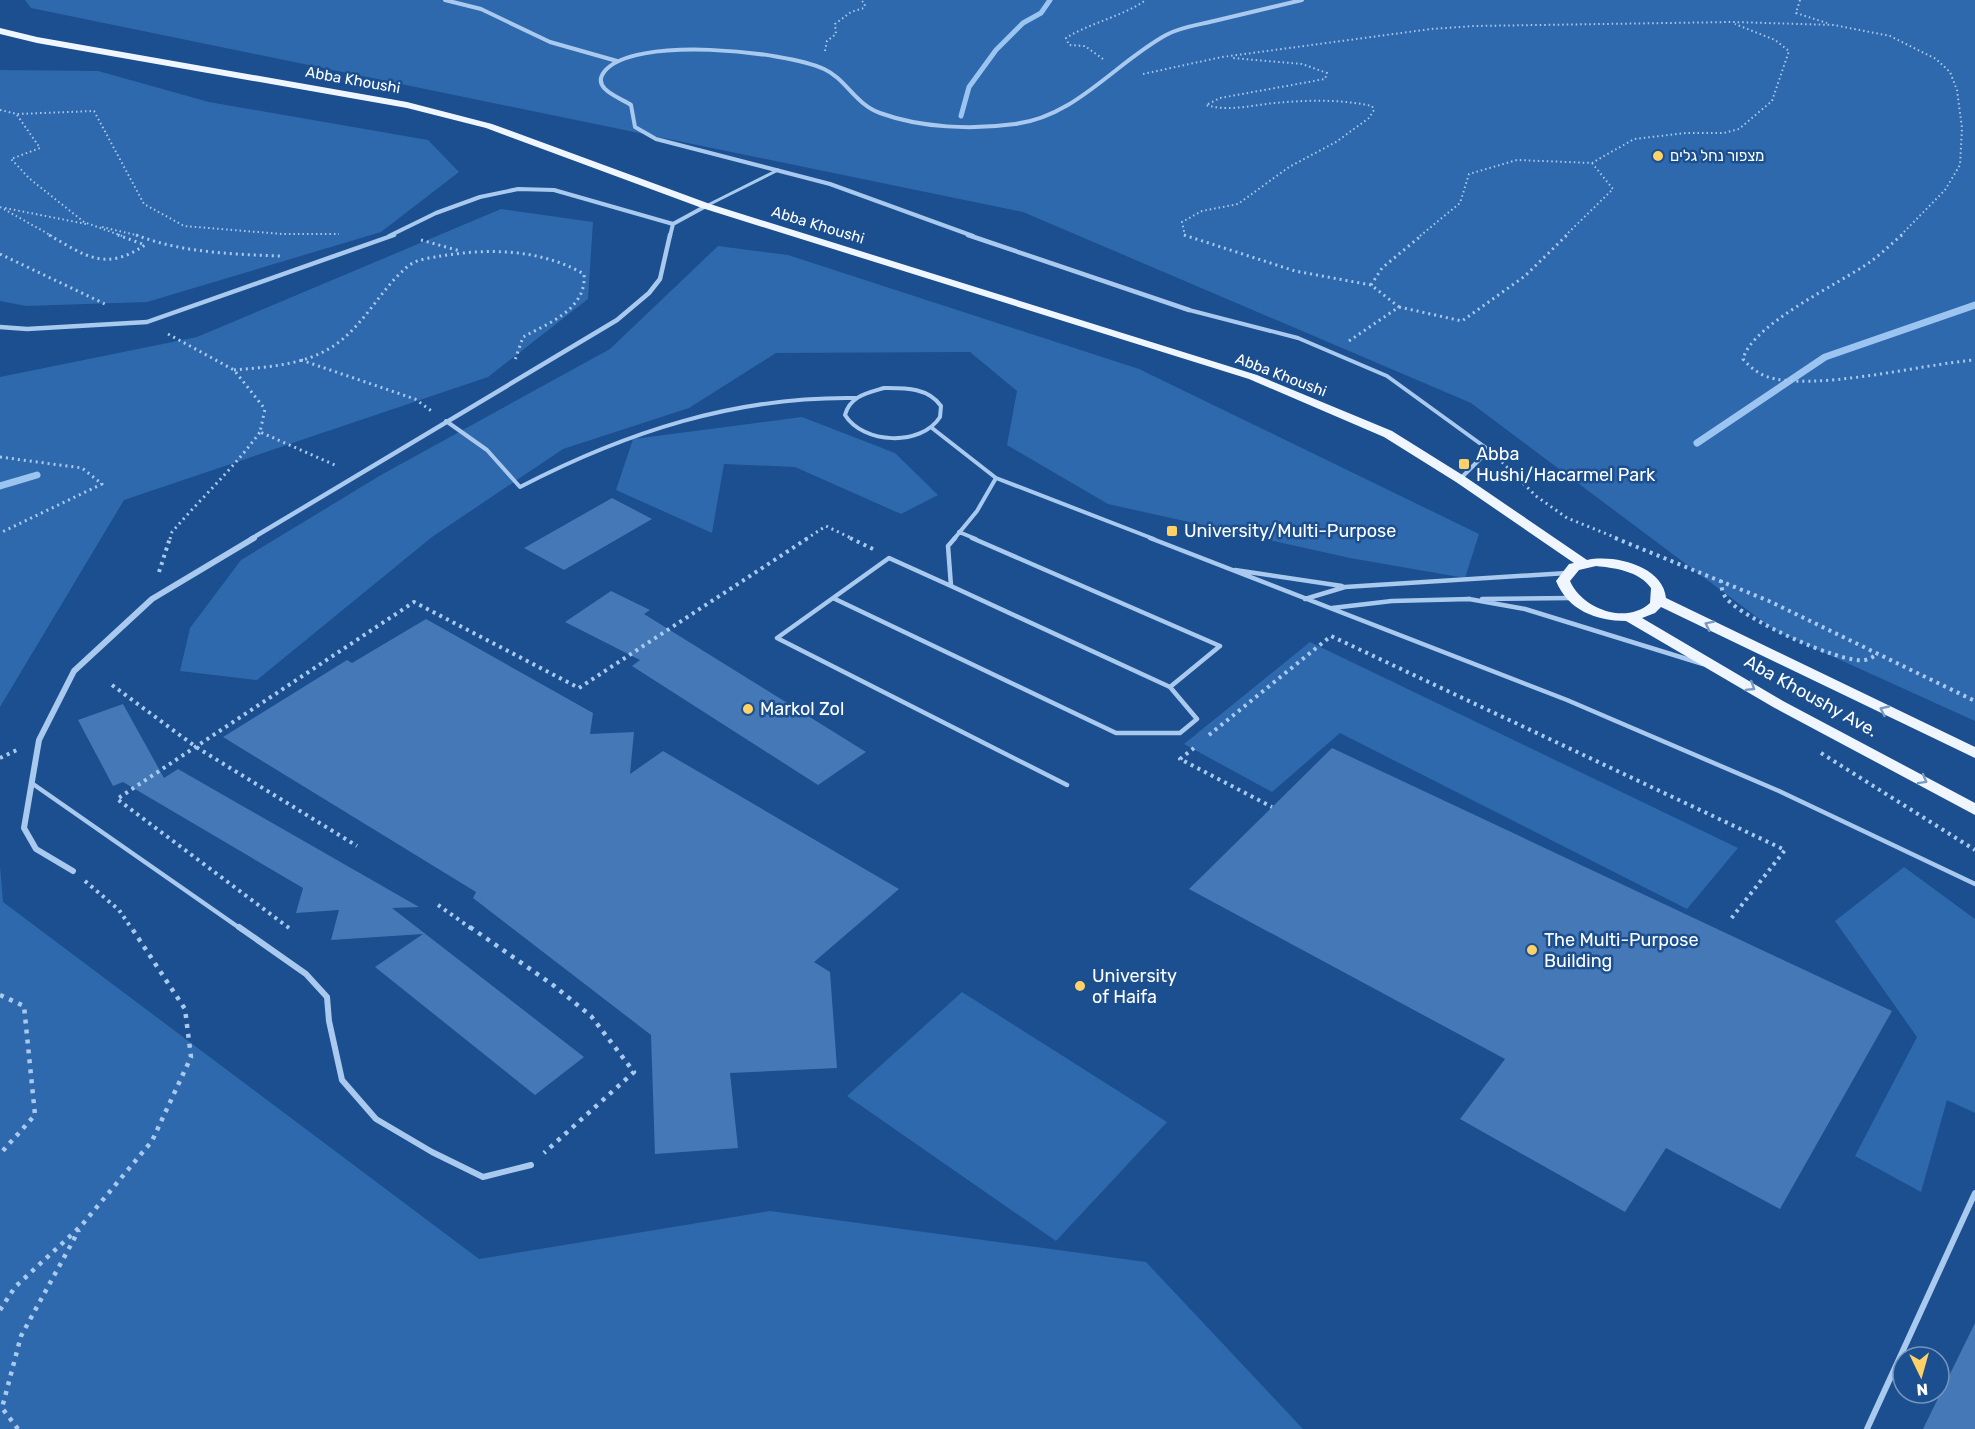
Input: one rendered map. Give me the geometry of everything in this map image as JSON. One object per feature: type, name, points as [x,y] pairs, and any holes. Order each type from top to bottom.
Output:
[{"type":"main road","name":"Abba Khoushi","points":[[0,31],[37,40],[407,105],[489,126],[706,206],[1253,377],[1388,434],[1460,479],[1584,564]]},
{"type":"main road","points":[[1610,563],[1636,570],[1655,584],[1659,600],[1648,611],[1628,616],[1597,612],[1572,598],[1565,590],[1563,581],[1567,573],[1584,564],[1610,563]]},
{"type":"main road","name":"Aba Khoushy Ave.","points":[[1659,600],[1975,753]]},
{"type":"main road","name":"Aba Khoushy Ave.","points":[[1628,616],[1778,704],[1975,810]]},
{"type":"street","points":[[445,0],[481,9],[550,42],[617,61],[654,52],[683,50],[765,56],[811,63],[834,75],[861,104],[878,114],[908,121],[956,125],[1033,121],[1055,110],[1166,35],[1181,28],[1302,0]]},
{"type":"street","points":[[617,61],[603,75],[601,83],[604,89],[631,105],[633,122],[643,134],[830,184],[996,245],[1189,310]]},
{"type":"street","points":[[0,327],[87,327],[147,322],[396,234],[436,213],[480,197],[518,189],[554,189],[673,224],[706,206]]},
{"type":"street","points":[[73,871],[41,853],[26,839],[24,828],[39,740],[74,671],[152,599],[356,474],[617,320],[649,293],[660,279],[673,224]]},
{"type":"lane","points":[[706,206],[778,170]]},
{"type":"lane","points":[[1189,310],[1298,338],[1387,376],[1489,450],[1460,479]]},
{"type":"lane","points":[[893,388],[917,390],[930,395],[939,403],[942,411],[940,420],[932,428],[921,433],[891,438],[862,433],[852,427],[846,420],[844,412],[856,398],[868,392],[893,388]]},
{"type":"lane","points":[[446,421],[471,435],[497,457],[520,487],[566,461],[701,416],[779,398],[825,395],[856,398]]},
{"type":"lane","points":[[932,428],[996,478],[1578,705],[1779,791],[1975,884]]},
{"type":"lane","points":[[951,586],[948,546],[977,511],[996,478]]},
{"type":"lane","points":[[959,532],[1220,646],[1170,687]]},
{"type":"lane","points":[[833,598],[1116,733],[1180,734],[1197,719],[1170,687],[890,558],[833,598],[777,638],[1067,785]]},
{"type":"lane","points":[[1225,568],[1345,587],[1567,573]]},
{"type":"lane","points":[[1304,600],[1345,587]]},
{"type":"lane","points":[[1330,609],[1392,601],[1572,598]]},
{"type":"lane","points":[[1469,599],[1525,609],[1659,652],[1720,668]]},
{"type":"lane","points":[[33,784],[306,974],[327,997],[329,1021],[342,1080],[376,1119],[432,1152],[483,1177],[531,1165]]},
{"type":"lane","points":[[1867,1429],[1975,1193]]},
{"type":"path","points":[[811,63],[825,50],[827,41],[835,36],[835,24],[840,18],[864,8],[865,4],[861,0]]},
{"type":"path","points":[[1124,65],[1098,58],[1085,46],[1069,45],[1066,38],[1087,25],[1128,12],[1146,0]]},
{"type":"path","points":[[1800,0],[1797,13],[1834,25],[1890,36],[1919,49],[1950,72],[1957,90],[1962,128],[1960,165],[1945,190],[1904,233],[1870,262],[1783,316],[1746,347],[1743,359],[1754,371],[1792,380],[1842,377],[1942,362],[1975,360]]},
{"type":"path","points":[[1138,75],[1222,57],[1431,29],[1474,26],[1732,22],[1834,25]]},
{"type":"path","points":[[1371,285],[1382,268],[1460,203],[1469,174],[1517,160],[1592,163],[1634,139],[1686,133],[1724,133],[1739,129],[1772,101],[1789,51],[1775,40],[1732,22]]},
{"type":"path","points":[[1222,57],[1302,64],[1327,73],[1325,79],[1220,98],[1206,105],[1219,110],[1276,102],[1358,102],[1372,106],[1374,110],[1370,118],[1336,142],[1289,167],[1238,204],[1202,211],[1182,222],[1184,236],[1295,271],[1371,285],[1399,307],[1462,321],[1525,276],[1613,189],[1592,163]]},
{"type":"path","points":[[0,110],[16,114],[94,111],[144,204],[184,226],[282,234],[339,234]]},
{"type":"path","points":[[0,207],[93,260],[129,256],[145,245],[84,222],[30,179],[11,159],[40,148],[16,114]]},
{"type":"path","points":[[0,207],[129,232],[165,246],[219,253],[276,255],[300,260],[303,267]]},
{"type":"path","points":[[396,234],[462,252]]},
{"type":"path","points":[[234,370],[301,360],[334,346],[357,327],[407,267],[420,260],[462,252],[503,249],[570,264],[584,274],[585,287],[567,313],[523,337],[512,370],[522,376]]},
{"type":"path","points":[[0,254],[56,283],[110,307]]},
{"type":"path","points":[[1332,353],[1399,307]]},
{"type":"path","points":[[147,322],[234,370],[265,409],[260,432],[245,453],[172,531],[152,599]]},
{"type":"path","points":[[301,360],[416,399],[446,421]]},
{"type":"path","points":[[260,432],[356,474]]},
{"type":"path","points":[[1489,450],[1536,496],[1567,518],[1721,580],[1975,701]]},
{"type":"path","points":[[0,457],[82,468],[102,484],[0,534]]},
{"type":"path","points":[[289,928],[117,799],[414,602],[579,688],[826,526],[890,558]]},
{"type":"path","points":[[1721,580],[1722,591],[1728,601],[1770,627],[1850,659],[1866,660],[1878,654]]},
{"type":"path","points":[[1206,738],[1331,636],[1785,850],[1730,920]]},
{"type":"path","points":[[112,685],[196,747],[357,846]]},
{"type":"path","points":[[1197,745],[1180,759],[1272,807]]},
{"type":"path","points":[[1811,747],[1975,850]]},
{"type":"path","points":[[0,1310],[15,1287],[81,1226],[152,1141],[191,1057],[185,1009],[119,910],[73,871]]},
{"type":"path","points":[[438,905],[553,985],[591,1016],[634,1072],[531,1165]]},
{"type":"path","points":[[0,995],[24,1006],[35,1115],[0,1154]]},
{"type":"path","points":[[18,1429],[3,1408],[21,1336],[81,1226]]},
{"type":"shaded area","points":[[25,0],[1975,0],[1975,721],[1774,630],[1471,403],[1023,212],[31,8]]},
{"type":"shaded area","points":[[0,70],[98,71],[209,102],[428,140],[459,172],[381,232],[147,302],[26,306],[0,301]]},
{"type":"shaded area","points":[[501,209],[593,222],[588,299],[488,377],[124,500],[0,707],[0,377],[197,337]]},
{"type":"shaded area","points":[[718,246],[788,255],[1139,369],[1479,534],[1465,578],[1350,558],[1108,504],[1007,445],[1017,391],[970,352],[776,353],[689,408],[563,449],[432,537],[257,680],[180,671],[190,628],[241,560],[381,475],[610,349]]},
{"type":"shaded area","points":[[802,417],[895,453],[938,495],[901,514],[795,467],[724,464],[712,533],[616,490],[633,439]]},
{"type":"shaded area","points":[[1310,642],[1738,848],[1687,909],[1340,733],[1272,792],[1184,744]]},
{"type":"shaded area","points":[[0,866],[3,902],[479,1259],[770,1211],[1146,1262],[1303,1429],[0,1429]]},
{"type":"shaded area","points":[[1904,867],[1975,919],[1975,1113],[1947,1100],[1921,1192],[1855,1156],[1917,1037],[1835,921]]},
{"type":"shaded area","points":[[962,992],[1167,1122],[1056,1241],[847,1096]]},
{"type":"building","points":[[612,498],[652,519],[564,570],[524,548]]},
{"type":"building","name":"Markol Zol","points":[[611,591],[650,610],[644,614],[866,752],[818,785],[632,666],[640,660],[565,622]]},
{"type":"building","points":[[426,619],[593,713],[590,734],[634,732],[630,774],[663,751],[899,889],[814,962],[830,972],[837,1068],[730,1073],[738,1148],[655,1154],[651,1035],[473,898],[476,892],[223,737],[347,660],[352,663]]},
{"type":"building","points":[[123,704],[164,778],[178,769],[419,907],[392,908],[584,1057],[535,1095],[375,967],[423,934],[331,940],[339,910],[296,913],[303,888],[123,782],[113,786],[78,720]]},
{"type":"building","name":"The Multi-Purpose Building","points":[[1332,748],[1892,1011],[1780,1209],[1666,1148],[1625,1212],[1460,1119],[1505,1059],[1189,889]]},
{"type":"building","points":[[1975,1323],[1975,1429],[1923,1429],[1935,1405],[1951,1405],[1951,1372]]},
{"type":"waterway","points":[[961,116],[969,87],[996,50],[1023,23],[1041,13],[1050,0]]},
{"type":"waterway","points":[[1697,443],[1825,357],[1975,305]]},
{"type":"waterway","points":[[0,486],[37,475]]},
{"type":"place","name":"מצפור נחל גלים","points":[[1658,156]]},
{"type":"place","name":"Abba Hushi/Hacarmel Park","points":[[1464,464]]},
{"type":"place","name":"University/Multi-Purpose","points":[[1172,531]]},
{"type":"place","name":"Markol Zol","points":[[748,709]]},
{"type":"place","name":"The Multi-Purpose Building","points":[[1532,950]]},
{"type":"place","name":"University of Haifa","points":[[1080,986]]}]
